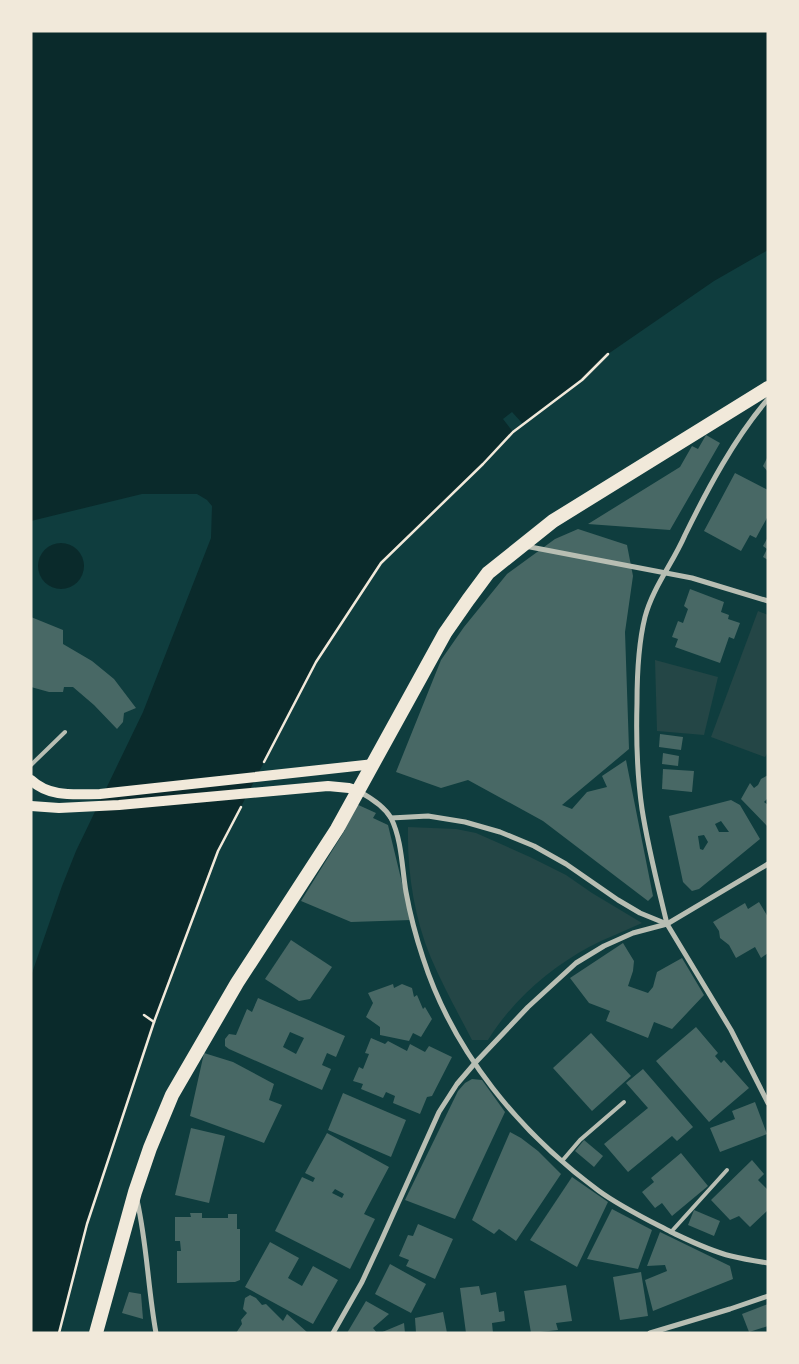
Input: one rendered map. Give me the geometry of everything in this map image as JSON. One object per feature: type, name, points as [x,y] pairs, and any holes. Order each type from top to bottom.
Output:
[{"type":"highway","points":[[96,1333],[135,1192],[157,1130],[172,1095],[237,983],[308,875],[359,791],[445,633],[459,613],[488,573],[553,521],[768,388]]},
{"type":"main road","points":[[31,780],[48,790],[72,794],[128,791],[374,764]]},
{"type":"main road","points":[[31,806],[46,808],[119,805],[318,787],[338,787],[359,791]]},
{"type":"street","points":[[768,399],[732,450],[702,502],[651,600],[642,636],[637,686],[636,726],[642,808],[649,848],[667,924],[731,1030],[768,1103]]},
{"type":"street","points":[[522,545],[665,573],[718,585],[768,600]]},
{"type":"street","points":[[359,791],[372,798],[391,818],[398,840],[408,901],[430,980],[452,1025],[494,1091],[562,1161],[600,1192],[640,1217],[684,1239],[730,1256],[768,1263]]},
{"type":"street","points":[[391,818],[428,816],[465,822],[500,832],[534,846],[566,864],[640,913],[667,924]]},
{"type":"street","points":[[333,1333],[362,1282],[439,1112],[457,1084],[475,1063],[528,1007],[576,963],[604,946],[633,932],[667,924],[768,864]]},
{"type":"street","points":[[135,1192],[142,1225],[149,1291],[156,1333]]},
{"type":"street","points":[[650,1333],[768,1296]]},
{"type":"lane","points":[[31,765],[65,732]]},
{"type":"lane","points":[[562,1161],[580,1140],[624,1102]]},
{"type":"lane","points":[[671,1232],[727,1170]]},
{"type":"path","points":[[263,765],[316,662],[382,562],[483,464],[513,432],[582,380],[608,354]]},
{"type":"path","points":[[59,1333],[87,1224],[154,1022],[218,851],[245,800]]},
{"type":"path","points":[[144,1015],[154,1022]]},
{"type":"shaded area","points":[[31,31],[768,31],[768,250],[714,281],[608,354],[582,380],[513,432],[483,464],[381,563],[316,662],[218,851],[154,1022],[87,1224],[59,1333],[31,1333],[31,976],[76,851],[143,712],[211,538],[212,506],[207,500],[197,494],[142,494],[31,521]]},
{"type":"shaded area","points":[[56,543],[66,543],[80,553],[84,566],[80,579],[74,585],[66,589],[56,589],[42,579],[38,571],[38,561],[48,547]]},
{"type":"shaded area","points":[[758,611],[768,615],[768,752],[765,757],[711,737]]},
{"type":"shaded area","points":[[655,660],[718,677],[704,735],[657,731]]},
{"type":"shaded area","points":[[408,827],[456,829],[476,833],[566,875],[642,923],[574,955],[546,975],[520,999],[488,1040],[472,1040],[436,968],[420,926],[410,877]]},
{"type":"pier","points":[[512,412],[523,424],[513,432],[503,419]]},
{"type":"building","points":[[706,435],[720,443],[670,530],[588,524],[680,467],[692,446],[698,449]]},
{"type":"building","points":[[768,456],[768,472],[763,466]]},
{"type":"building","points":[[735,473],[768,490],[768,516],[756,538],[750,535],[741,551],[704,531]]},
{"type":"building","points":[[578,529],[627,545],[633,576],[625,632],[629,749],[562,805],[572,809],[587,792],[607,787],[602,776],[626,760],[653,896],[648,901],[543,821],[468,780],[441,788],[396,772],[441,660],[464,627],[507,574],[555,539]]},
{"type":"building","points":[[768,537],[768,560],[763,557],[767,549],[763,546]]},
{"type":"building","points":[[690,589],[724,602],[721,612],[729,615],[728,619],[740,623],[734,639],[729,637],[720,663],[675,647],[678,639],[672,637],[678,621],[683,623],[688,609],[684,606]]},
{"type":"building","points":[[31,617],[63,630],[63,644],[92,661],[114,679],[136,708],[124,713],[123,722],[117,729],[73,687],[64,687],[63,692],[49,692],[31,687]]},
{"type":"building","points":[[660,734],[683,737],[681,750],[659,747]]},
{"type":"building","points":[[663,753],[679,756],[678,766],[662,764]]},
{"type":"building","points":[[663,769],[694,771],[692,792],[662,789]]},
{"type":"building","points":[[768,775],[768,798],[764,802],[768,805],[768,827],[741,799],[750,783],[754,788],[761,779]]},
{"type":"building","points":[[731,800],[740,805],[760,839],[699,889],[692,891],[683,882],[669,816]],"holes":[[[721,821],[729,832],[719,832],[715,824]],[[704,835],[708,842],[703,850],[700,849],[698,836]]]},
{"type":"building","points":[[354,803],[376,813],[373,818],[388,825],[411,920],[351,922],[301,901],[345,830],[340,827]]},
{"type":"building","points":[[759,902],[768,917],[768,953],[761,958],[755,947],[736,958],[729,945],[720,938],[719,931],[713,922],[745,903],[748,909]]},
{"type":"building","points":[[291,940],[332,967],[310,999],[299,1001],[265,979]]},
{"type":"building","points":[[623,943],[634,961],[628,986],[648,993],[653,987],[657,972],[682,958],[704,995],[672,1029],[654,1022],[648,1038],[606,1021],[610,1011],[589,1003],[570,978]]},
{"type":"building","points":[[393,984],[394,988],[402,984],[412,988],[414,997],[417,995],[423,1009],[425,1007],[432,1019],[421,1037],[413,1033],[409,1041],[380,1035],[380,1027],[366,1017],[373,1003],[368,993]]},
{"type":"building","points":[[258,998],[345,1036],[336,1057],[327,1053],[322,1065],[331,1069],[322,1090],[225,1046],[225,1039],[229,1034],[236,1035],[247,1009],[252,1012]],"holes":[[[290,1032],[304,1038],[296,1054],[283,1047]]]},
{"type":"building","points":[[696,1027],[718,1053],[715,1056],[721,1063],[724,1060],[749,1088],[709,1122],[656,1061]]},
{"type":"building","points":[[591,1033],[631,1076],[592,1111],[553,1068]]},
{"type":"building","points":[[371,1038],[385,1044],[388,1041],[407,1051],[410,1044],[425,1052],[429,1046],[452,1057],[432,1096],[427,1097],[420,1114],[393,1103],[395,1096],[386,1092],[383,1098],[361,1089],[363,1084],[353,1081],[359,1067],[363,1069],[369,1054],[365,1053]]},
{"type":"building","points":[[204,1053],[233,1062],[274,1084],[269,1100],[282,1105],[264,1143],[190,1116]]},
{"type":"building","points":[[643,1069],[693,1127],[677,1141],[672,1136],[628,1172],[604,1144],[648,1108],[626,1083]]},
{"type":"building","points":[[472,1079],[482,1080],[505,1112],[455,1219],[405,1200],[458,1091],[465,1083]]},
{"type":"building","points":[[343,1093],[406,1120],[391,1157],[328,1130]]},
{"type":"building","points":[[755,1102],[767,1134],[720,1152],[710,1128],[735,1119],[732,1111]]},
{"type":"building","points":[[191,1128],[225,1136],[209,1203],[175,1195]]},
{"type":"building","points":[[510,1132],[538,1151],[561,1174],[516,1241],[499,1229],[494,1234],[472,1220]]},
{"type":"building","points":[[327,1133],[389,1167],[364,1214],[375,1219],[350,1269],[275,1231],[302,1177],[313,1182],[315,1178],[305,1173]],"holes":[[[335,1189],[344,1194],[342,1198],[332,1193]]]},
{"type":"building","points":[[584,1140],[603,1156],[594,1167],[575,1151]]},
{"type":"building","points":[[681,1153],[708,1186],[672,1216],[662,1203],[655,1208],[642,1192],[654,1182],[651,1178]]},
{"type":"building","points":[[752,1160],[764,1174],[758,1180],[768,1190],[768,1210],[750,1227],[739,1216],[730,1220],[711,1200]]},
{"type":"building","points":[[572,1177],[608,1202],[577,1267],[530,1240]]},
{"type":"building","points":[[612,1209],[652,1230],[638,1269],[587,1259]]},
{"type":"building","points":[[694,1210],[720,1221],[714,1236],[688,1225]]},
{"type":"building","points":[[190,1213],[202,1213],[202,1218],[228,1218],[228,1214],[237,1214],[237,1229],[240,1229],[240,1280],[235,1282],[177,1283],[177,1251],[181,1251],[180,1241],[175,1241],[175,1217],[191,1217]]},
{"type":"building","points":[[418,1224],[453,1239],[435,1279],[406,1266],[409,1260],[399,1256],[408,1235],[413,1236]]},
{"type":"building","points":[[660,1232],[730,1266],[733,1279],[653,1311],[645,1280],[667,1271],[665,1265],[647,1266]]},
{"type":"building","points":[[270,1242],[299,1258],[288,1278],[302,1286],[313,1266],[338,1280],[313,1324],[245,1287]]},
{"type":"building","points":[[390,1264],[426,1284],[411,1313],[375,1294]]},
{"type":"building","points":[[641,1272],[648,1316],[620,1320],[613,1277]]},
{"type":"building","points":[[566,1285],[572,1321],[556,1323],[558,1330],[531,1333],[524,1291]]},
{"type":"building","points":[[479,1286],[481,1295],[496,1292],[499,1312],[504,1311],[505,1321],[492,1323],[493,1333],[466,1333],[460,1288]]},
{"type":"building","points":[[129,1292],[141,1294],[143,1319],[122,1313]]},
{"type":"building","points":[[250,1295],[256,1298],[262,1305],[266,1304],[283,1321],[287,1314],[308,1333],[236,1333],[242,1324],[241,1320],[247,1313],[243,1309],[245,1298]]},
{"type":"building","points":[[366,1301],[389,1314],[373,1328],[377,1333],[347,1333]]},
{"type":"building","points":[[768,1304],[768,1326],[749,1332],[742,1314]]},
{"type":"building","points":[[443,1312],[447,1333],[416,1333],[415,1318]]},
{"type":"building","points":[[404,1323],[405,1333],[380,1333]]}]
